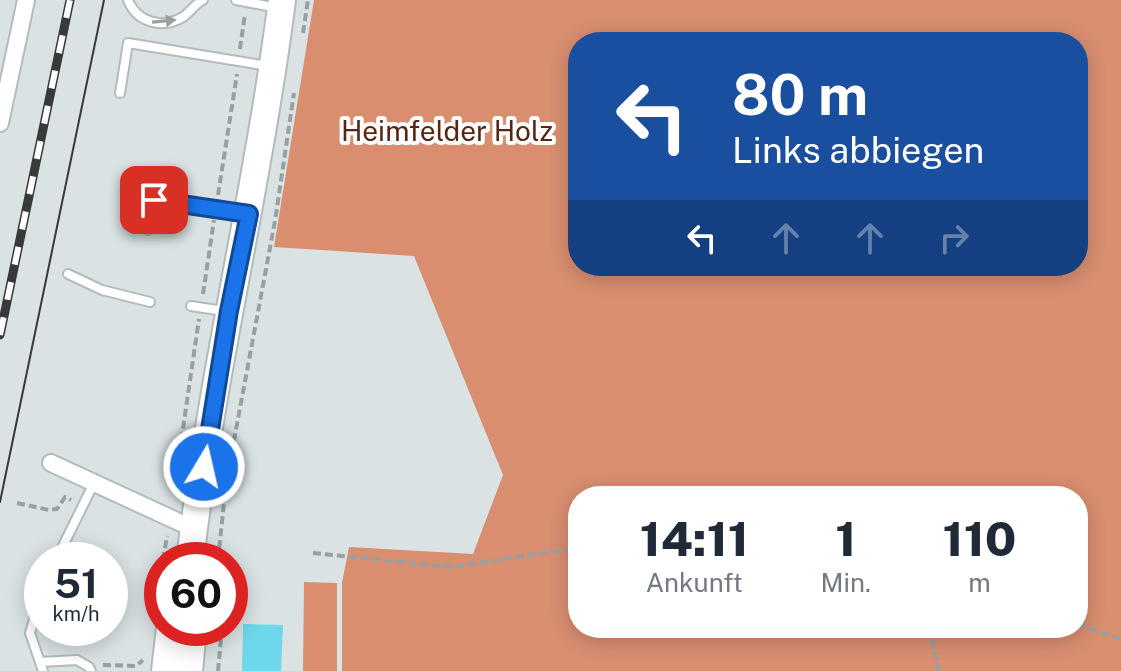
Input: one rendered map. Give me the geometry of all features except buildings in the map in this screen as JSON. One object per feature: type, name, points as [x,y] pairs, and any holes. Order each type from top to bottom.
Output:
[{"type":"main road","points":[[186,542],[182,524],[249,214],[282,4]]},
{"type":"main road","points":[[189,671],[191,646]]},
{"type":"street","points":[[0,123],[26,0]]},
{"type":"street","points":[[51,463],[182,524]]},
{"type":"lane","points":[[128,0],[137,14],[159,24],[180,19],[203,0]]},
{"type":"lane","points":[[236,0],[282,4]]},
{"type":"lane","points":[[120,93],[128,43],[272,67]]},
{"type":"lane","points":[[148,230],[154,200],[249,214]]},
{"type":"lane","points":[[68,274],[102,290],[150,302]]},
{"type":"lane","points":[[196,307],[229,311]]},
{"type":"lane","points":[[65,542],[95,483]]},
{"type":"lane","points":[[34,646],[41,666],[77,660],[92,671]]},
{"type":"path","points":[[301,47],[308,0]]},
{"type":"path","points":[[172,542],[182,524],[196,307],[216,209],[247,2]]},
{"type":"path","points":[[220,542],[226,483],[275,221],[296,79]]},
{"type":"path","points":[[17,503],[57,509],[65,497],[83,504]]},
{"type":"path","points":[[313,553],[450,567],[568,549]]},
{"type":"path","points":[[1088,628],[1121,639]]},
{"type":"path","points":[[931,638],[939,671]]},
{"type":"path","points":[[218,671],[220,646]]},
{"type":"path","points":[[92,671],[103,665],[156,663]]},
{"type":"green space","name":"Heimfelder Holz","points":[[314,0],[1121,0],[1121,671],[342,671],[342,583],[349,547],[473,554],[503,475],[414,256],[274,247]]},
{"type":"green space","points":[[304,582],[337,583],[337,671],[303,671]]},
{"type":"water","points":[[248,624],[283,625],[281,671],[242,671],[243,646],[248,646]]},
{"type":"tram line","points":[[0,502],[104,0]]},
{"type":"railway","points":[[0,335],[70,0]]},
{"type":"route","points":[[154,200],[249,214],[229,311],[204,467]]}]
